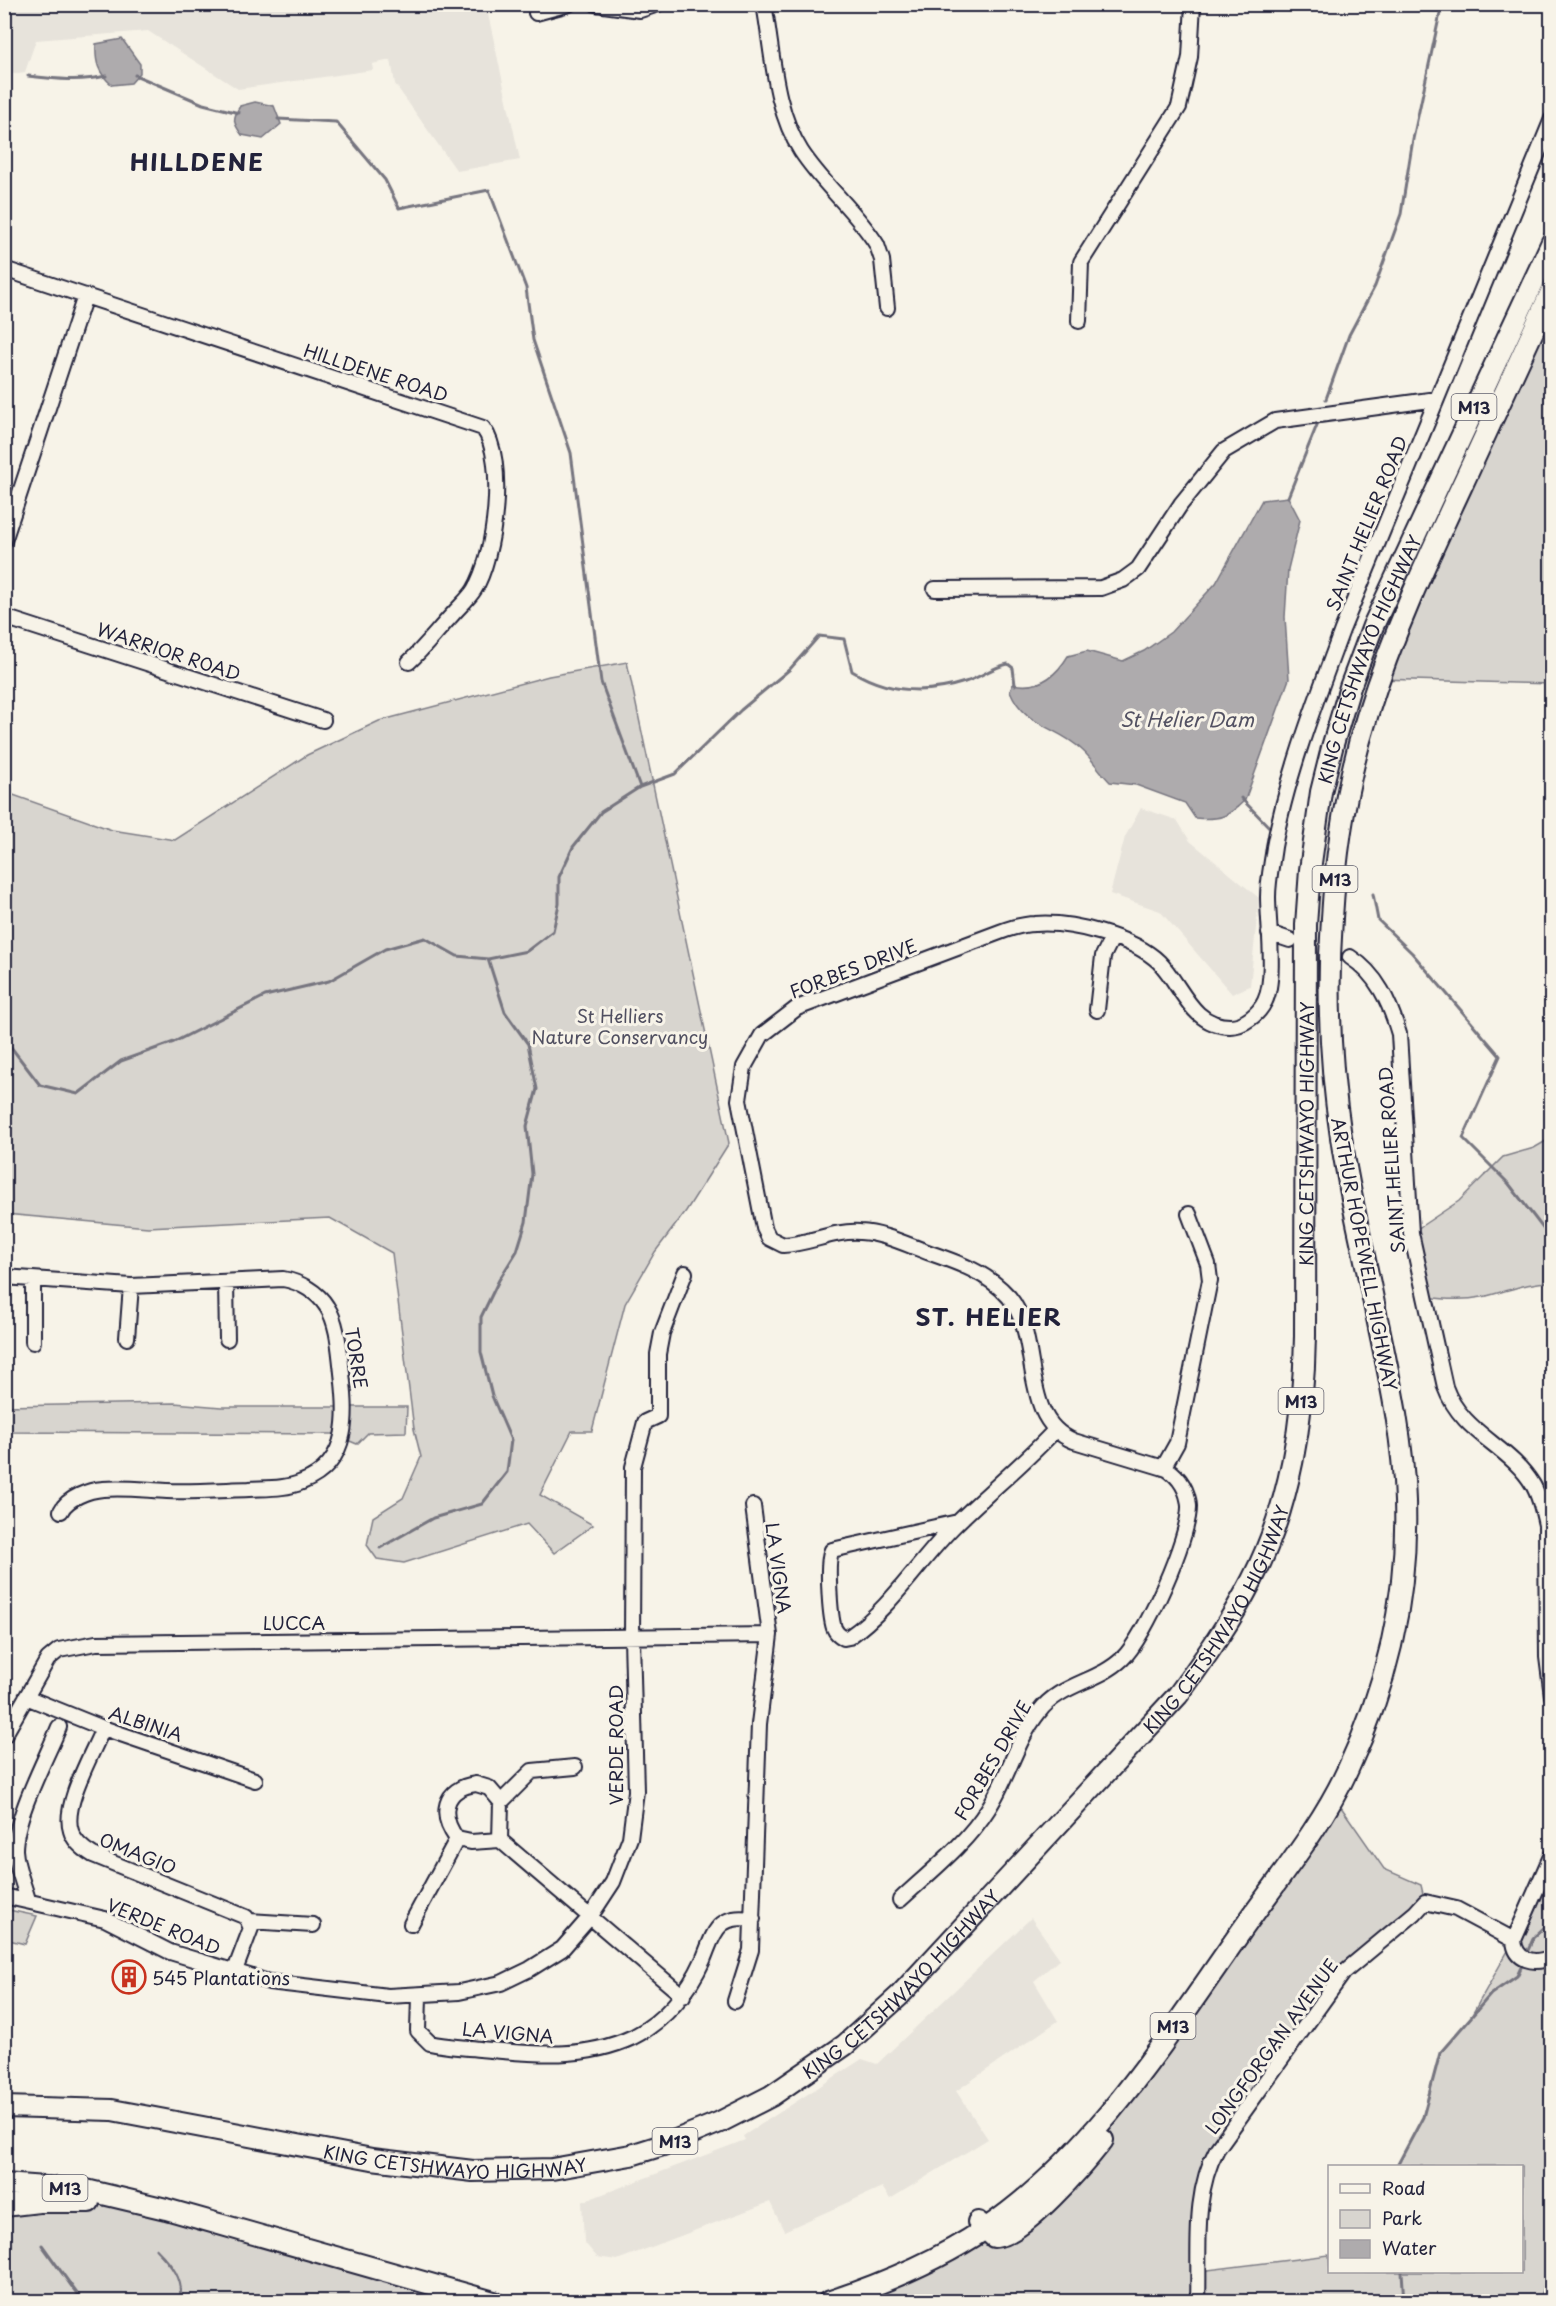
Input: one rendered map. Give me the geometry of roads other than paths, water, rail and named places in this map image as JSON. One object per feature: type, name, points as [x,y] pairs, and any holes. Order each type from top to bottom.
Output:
[{"type":"highway","name":"KING CETSHWAYO HIGHWAY","points":[[4,2107],[112,2110],[372,2159],[473,2171],[552,2169],[631,2155],[666,2144],[720,2122],[771,2096],[845,2045],[898,1996],[1178,1698],[1217,1641],[1253,1578],[1276,1523],[1296,1435],[1304,1381],[1305,1336],[1306,925],[1314,838],[1333,744],[1372,626],[1551,242]]},
{"type":"highway","name":"KING CETSHWAYO HIGHWAY","points":[[1335,1084],[1331,1010],[1332,919],[1339,845],[1366,718],[1390,647],[1424,564],[1551,290]]},
{"type":"highway","name":"ARTHUR HOPEWELL HIGHWAY","points":[[828,2301],[865,2289],[914,2268],[1027,2196],[1075,2152],[1115,2106],[1320,1819],[1348,1770],[1368,1722],[1396,1630],[1404,1575],[1405,1493],[1398,1424],[1348,1178],[1335,1084]]},
{"type":"highway","name":"M13","points":[[4,2184],[86,2190],[125,2199],[494,2301]]},
{"type":"highway","points":[[4,2206],[125,2199]]},
{"type":"street","points":[[536,13],[569,4]]},
{"type":"street","points":[[596,4],[640,10],[658,4]]},
{"type":"street","points":[[764,4],[782,106],[789,128],[803,154],[877,245],[882,260],[887,308]]},
{"type":"street","points":[[1079,321],[1081,262],[1179,108],[1190,57],[1193,4]]},
{"type":"street","name":"SAINT HELIER ROAD","points":[[1269,933],[1268,894],[1275,846],[1311,714],[1342,630],[1551,119]]},
{"type":"street","name":"HILLDENE ROAD","points":[[4,269],[483,428],[492,446],[495,465],[492,532],[485,564],[474,591],[409,662]]},
{"type":"street","points":[[4,541],[84,296]]},
{"type":"street","points":[[935,589],[1101,588],[1114,584],[1138,569],[1181,504],[1224,451],[1260,428],[1275,421],[1437,399]]},
{"type":"street","name":"WARRIOR ROAD","points":[[4,616],[323,720]]},
{"type":"street","name":"FORBES DRIVE","points":[[900,1900],[965,1838],[983,1817],[1032,1721],[1045,1704],[1065,1690],[1108,1671],[1129,1652],[1157,1604],[1188,1520],[1187,1493],[1178,1477],[1163,1468],[1074,1441],[1055,1430],[1045,1418],[1029,1343],[1017,1312],[1010,1298],[983,1275],[900,1242],[869,1233],[844,1233],[783,1245],[769,1238],[764,1228],[742,1125],[740,1086],[749,1054],[762,1035],[788,1013],[1012,928],[1035,924],[1066,925],[1112,938],[1148,954],[1158,962],[1196,1013],[1216,1024],[1231,1026],[1246,1022],[1266,1000],[1269,974],[1269,933]]},
{"type":"street","points":[[1269,933],[1290,940]]},
{"type":"street","points":[[1097,1010],[1103,956],[1112,938]]},
{"type":"street","name":"SAINT HELIER ROAD","points":[[1350,957],[1359,963],[1379,986],[1399,1034],[1412,1233],[1445,1387],[1456,1410],[1533,1485],[1542,1506],[1547,1533],[1547,1657],[1551,1696]]},
{"type":"street","points":[[1163,1468],[1177,1443],[1210,1280],[1208,1263],[1189,1214]]},
{"type":"street","name":"VERDE ROAD","points":[[4,1896],[105,1919],[170,1952],[234,1973],[269,1982],[388,1996],[459,1992],[501,1983],[562,1949],[590,1917],[613,1882],[630,1838],[636,1791],[632,1638],[633,1467],[645,1422],[658,1416],[658,1354],[662,1333],[684,1273]]},
{"type":"street","name":"TORRE","points":[[4,1277],[131,1286],[272,1278],[291,1280],[318,1295],[328,1308],[339,1347],[345,1402],[344,1434],[333,1458],[309,1478],[279,1488],[199,1491],[102,1489],[77,1497],[64,1505],[61,1511]]},
{"type":"street","points":[[33,1280],[33,1342]]},
{"type":"street","points":[[226,1282],[227,1339]]},
{"type":"street","points":[[127,1338],[131,1286]]},
{"type":"street","points":[[958,1522],[832,1550],[829,1557],[830,1584],[833,1626],[838,1634],[847,1638],[875,1614],[958,1522],[1030,1457],[1055,1430]]},
{"type":"street","name":"LA VIGNA","points":[[735,2001],[748,1965],[753,1919],[759,1724],[770,1635],[753,1506]]},
{"type":"street","name":"LA VIGNA","points":[[632,1638],[770,1635]]},
{"type":"street","name":"LUCCA","points":[[4,1736],[54,1654],[65,1648],[96,1643],[632,1638]]},
{"type":"street","name":"ALBINIA","points":[[26,1697],[103,1728],[255,1780]]},
{"type":"street","points":[[28,1900],[17,1862],[16,1838],[28,1798],[59,1726]]},
{"type":"street","name":"OMAGIO","points":[[103,1728],[73,1799],[69,1821],[71,1832],[78,1844],[93,1855],[242,1914],[249,1921]]},
{"type":"street","points":[[501,1802],[532,1772],[548,1768],[575,1767]]},
{"type":"street","points":[[500,1840],[501,1802],[489,1788],[483,1786],[468,1785],[458,1790],[448,1802],[446,1814],[447,1822],[457,1839],[471,1842],[500,1840],[683,1996]]},
{"type":"street","points":[[411,1924],[457,1839]]},
{"type":"street","points":[[1551,1854],[1514,1940],[1514,1947],[1521,1958],[1536,1961],[1551,1957]]},
{"type":"street","name":"LONGFORGAN AVENUE","points":[[1198,2301],[1200,2208],[1205,2174],[1218,2149],[1344,1972],[1425,1902],[1456,1909],[1514,1940]]},
{"type":"street","name":"LA VIGNA","points":[[419,1996],[418,2031],[430,2043],[550,2055],[579,2053],[633,2037],[683,1996],[719,1927],[734,1919],[753,1919]]},
{"type":"street","points":[[234,1973],[250,1928],[249,1921],[313,1925]]},
{"type":"water","points":[[122,39],[140,64],[140,73],[131,83],[112,85],[98,67],[96,44]]},
{"type":"water","points":[[255,102],[274,106],[281,124],[263,139],[242,135],[235,121],[240,106]]},
{"type":"water","name":"St Helier Dam","points":[[1288,497],[1300,520],[1288,569],[1285,617],[1289,679],[1245,800],[1233,811],[1217,818],[1195,818],[1185,803],[1136,785],[1110,782],[1082,750],[1024,712],[1010,691],[1013,684],[1031,685],[1046,680],[1058,670],[1068,656],[1087,651],[1123,661],[1144,651],[1171,632],[1216,583],[1262,500]]},
{"type":"waterway","points":[[1326,399],[1349,335],[1375,286],[1401,214],[1413,139],[1442,4]]},
{"type":"waterway","points":[[135,75],[203,104],[239,113]]},
{"type":"waterway","points":[[28,76],[58,79],[106,76]]},
{"type":"waterway","points":[[278,119],[336,122],[385,180],[399,208],[489,190],[526,288],[533,340],[571,453],[601,682],[640,787]]},
{"type":"waterway","points":[[1288,497],[1319,420]]},
{"type":"waterway","points":[[4,1038],[40,1085],[78,1094],[121,1061],[174,1042],[265,996],[329,981],[385,949],[425,938],[457,956],[488,959],[527,951],[553,931],[559,904],[559,877],[573,847],[601,812],[640,787],[675,774],[741,710],[790,669],[819,636],[844,639],[852,671],[893,688],[936,689],[970,680],[1008,664],[1013,668],[1015,685]]},
{"type":"waterway","points":[[1241,798],[1274,832]]},
{"type":"waterway","points":[[1373,894],[1378,920],[1412,953],[1500,1056],[1463,1138],[1509,1184],[1545,1231],[1552,1236]]},
{"type":"waterway","points":[[380,1548],[433,1518],[482,1504],[507,1472],[511,1440],[492,1396],[481,1352],[481,1317],[499,1280],[517,1251],[526,1222],[532,1174],[527,1126],[537,1089],[528,1044],[505,1012],[488,959]]},
{"type":"waterway","points":[[1526,1954],[1533,1938],[1552,1920]]},
{"type":"waterway","points":[[1398,2165],[1423,2117],[1440,2053],[1491,1994],[1517,1976],[1523,1963]]},
{"type":"waterway","points":[[42,2245],[83,2302]]},
{"type":"waterway","points":[[156,2249],[175,2272],[180,2286],[180,2302]]},
{"type":"waterway","points":[[1402,2273],[1404,2302]]},
{"type":"place","name":"545 Plantations","points":[[129,1977]]},
{"type":"district","name":"HILLDENE","points":[[197,161]]},
{"type":"district","name":"ST. HELIER","points":[[989,1316]]},
{"type":"park label","name":"St Helliers Nature Conservancy","points":[[620,1025]]}]
